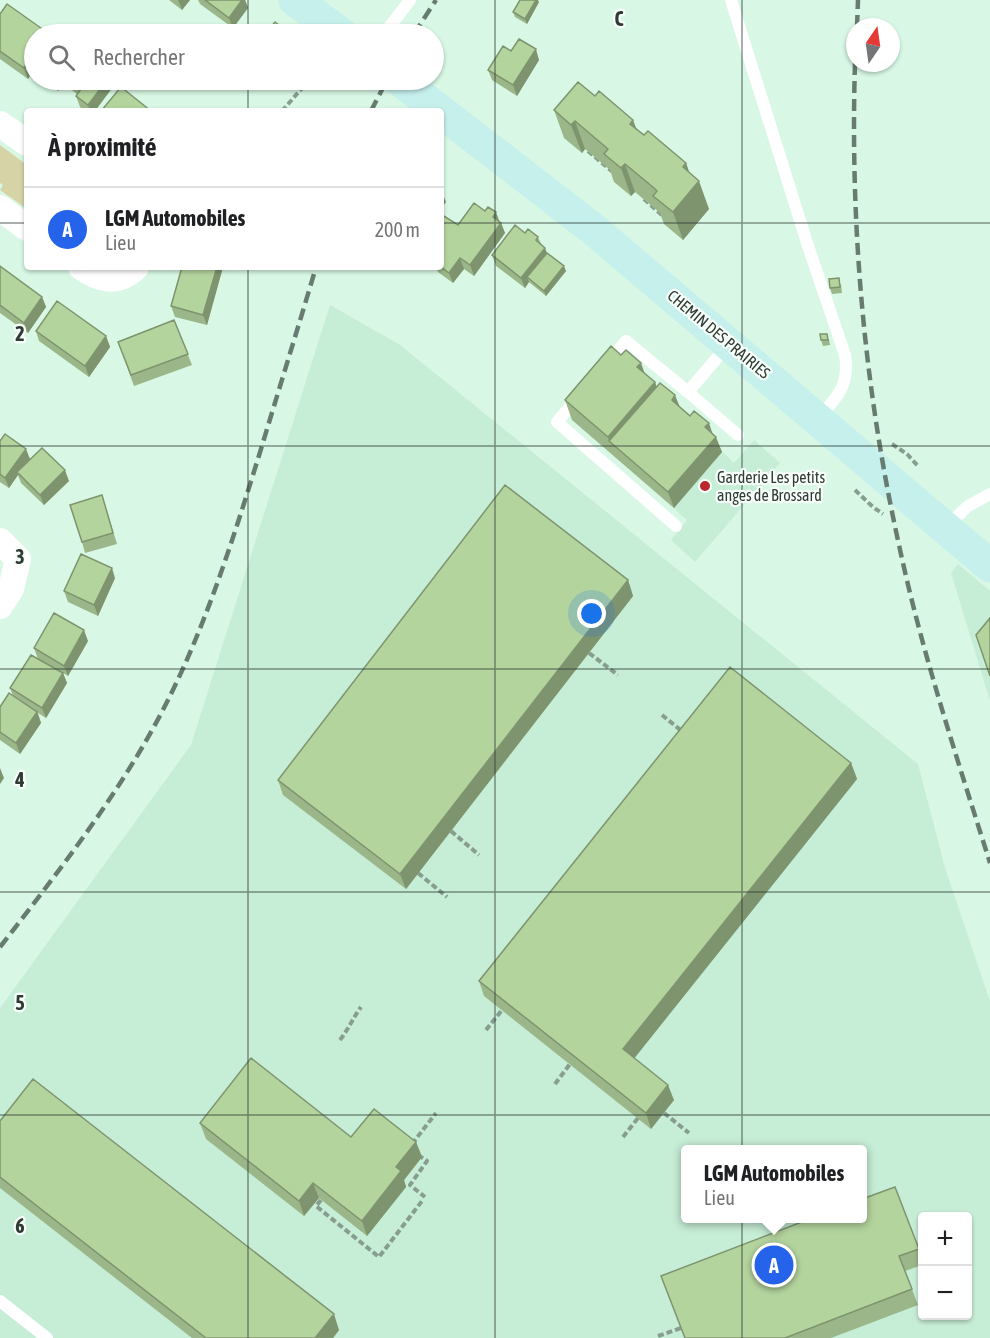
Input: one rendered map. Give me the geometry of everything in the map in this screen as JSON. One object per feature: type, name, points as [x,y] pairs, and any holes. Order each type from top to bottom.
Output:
[{"type":"street","points":[[295,0],[327,24]]},
{"type":"street","name":"CHEMIN DES PRAIRIES","points":[[413,90],[436,108]]},
{"type":"street","name":"CHEMIN DES PRAIRIES","points":[[444,114],[593,229],[990,566]]},
{"type":"street","points":[[0,124],[24,141]]},
{"type":"street","points":[[0,208],[24,226]]},
{"type":"street","points":[[85,270],[105,280],[121,278],[132,270]]},
{"type":"street","points":[[0,541],[18,559],[11,589],[0,606]]},
{"type":"lane","points":[[392,24],[410,0]]},
{"type":"lane","points":[[731,0],[804,235],[845,355],[847,366],[845,382],[839,395],[819,419]]},
{"type":"lane","points":[[676,526],[557,422],[626,341],[738,435]]},
{"type":"lane","points":[[688,392],[729,343]]},
{"type":"lane","points":[[945,527],[968,506],[990,494]]},
{"type":"lane","points":[[0,1301],[47,1338]]},
{"type":"path","points":[[285,108],[300,90]]},
{"type":"path","points":[[588,151],[614,174]]},
{"type":"path","points":[[638,194],[664,216]]},
{"type":"path","points":[[589,652],[618,675]]},
{"type":"path","points":[[662,715],[691,738]]},
{"type":"path","points":[[451,831],[479,855]]},
{"type":"path","points":[[418,873],[447,897]]},
{"type":"path","points":[[340,1041],[361,1007]]},
{"type":"path","points":[[486,1030],[502,1010]]},
{"type":"path","points":[[555,1084],[570,1064]]},
{"type":"path","points":[[321,1200],[316,1206],[379,1257],[423,1198],[410,1185],[427,1161],[409,1148],[436,1113]]},
{"type":"path","points":[[664,1113],[689,1133]]},
{"type":"path","points":[[623,1137],[638,1118]]},
{"type":"path","points":[[658,1336],[681,1328]]},
{"type":"shaded area","points":[[0,145],[24,163],[24,207],[0,190],[3,185],[0,183]]},
{"type":"shaded area","points":[[330,305],[400,345],[918,764],[945,868],[990,1001],[990,1338],[0,1338],[0,1008],[191,745]]},
{"type":"shaded area","name":"Garderie Les petits anges de Brossard","points":[[666,398],[734,463],[754,440],[780,463],[695,562],[671,540],[687,520],[615,457]]},
{"type":"shaded area","points":[[958,564],[990,591],[990,701],[951,573]]},
{"type":"building","points":[[205,0],[242,0],[229,18]]},
{"type":"building","points":[[520,0],[536,0],[525,19],[513,12]]},
{"type":"building","points":[[7,4],[35,24],[24,24],[24,68],[0,51],[0,14]]},
{"type":"building","points":[[519,39],[536,49],[513,85],[488,70],[503,46],[511,51]]},
{"type":"building","points":[[578,82],[595,96],[599,91],[633,120],[630,124],[644,135],[648,131],[686,163],[683,167],[699,181],[673,212],[653,196],[657,191],[654,188],[625,164],[621,168],[604,154],[608,149],[575,121],[571,125],[554,110]]},
{"type":"building","points":[[80,90],[99,90],[88,105],[76,96]]},
{"type":"building","points":[[118,90],[125,90],[147,108],[104,108]]},
{"type":"building","points":[[474,203],[485,211],[488,207],[496,212],[493,217],[501,223],[470,265],[460,258],[449,273],[444,269],[444,216],[458,225]]},
{"type":"building","points":[[515,225],[525,233],[528,229],[538,237],[536,240],[545,248],[521,278],[492,255]]},
{"type":"building","points":[[547,253],[564,266],[544,291],[527,277]]},
{"type":"building","points":[[0,266],[42,297],[24,323],[0,305]]},
{"type":"building","points":[[181,270],[216,270],[203,315],[171,306]]},
{"type":"building","points":[[839,278],[840,287],[830,288],[829,279]]},
{"type":"building","points":[[57,301],[106,336],[85,366],[36,331]]},
{"type":"building","points":[[174,320],[188,354],[131,375],[118,342]]},
{"type":"building","points":[[820,334],[827,334],[828,340],[821,340]]},
{"type":"building","points":[[611,346],[621,355],[626,350],[641,363],[637,367],[655,382],[608,437],[565,400]]},
{"type":"building","points":[[660,383],[675,395],[672,400],[690,416],[694,411],[709,423],[705,427],[716,437],[668,492],[609,441]]},
{"type":"building","points":[[5,434],[26,449],[5,478],[0,474],[0,441]]},
{"type":"building","points":[[42,448],[65,470],[40,495],[17,472]]},
{"type":"building","points":[[505,485],[628,580],[400,874],[278,780]]},
{"type":"building","points":[[102,495],[113,533],[82,542],[70,505]]},
{"type":"building","points":[[81,554],[112,568],[94,605],[64,591]]},
{"type":"building","points":[[54,613],[84,630],[64,666],[34,648]]},
{"type":"building","points":[[990,618],[990,676],[976,635]]},
{"type":"building","points":[[31,655],[63,673],[42,708],[10,688]]},
{"type":"building","points":[[730,667],[851,763],[623,1049],[668,1085],[646,1113],[479,981]]},
{"type":"building","points":[[9,693],[37,712],[16,743],[0,732],[0,707]]},
{"type":"building","points":[[251,1058],[351,1137],[374,1109],[416,1142],[396,1167],[401,1171],[362,1221],[313,1183],[299,1201],[200,1123]]},
{"type":"building","points":[[33,1079],[334,1314],[315,1338],[206,1338],[0,1177],[0,1121]]},
{"type":"building","points":[[895,1187],[918,1246],[918,1249],[899,1256],[912,1289],[785,1338],[685,1338],[661,1276],[799,1223],[867,1223],[867,1197]]},
{"type":"railway","points":[[420,24],[436,0]]},
{"type":"railway","points":[[857,18],[858,0]]},
{"type":"railway","points":[[855,72],[857,245],[868,366],[887,486],[918,625],[990,863]]},
{"type":"railway","points":[[373,108],[382,90]]},
{"type":"railway","points":[[0,947],[113,794],[152,730],[184,666],[231,543],[315,270]]},
{"type":"place","name":"Garderie Les petits anges de Brossard","points":[[705,486]]},
{"type":"place","name":"LGM Automobiles","points":[[774,1265]]}]
